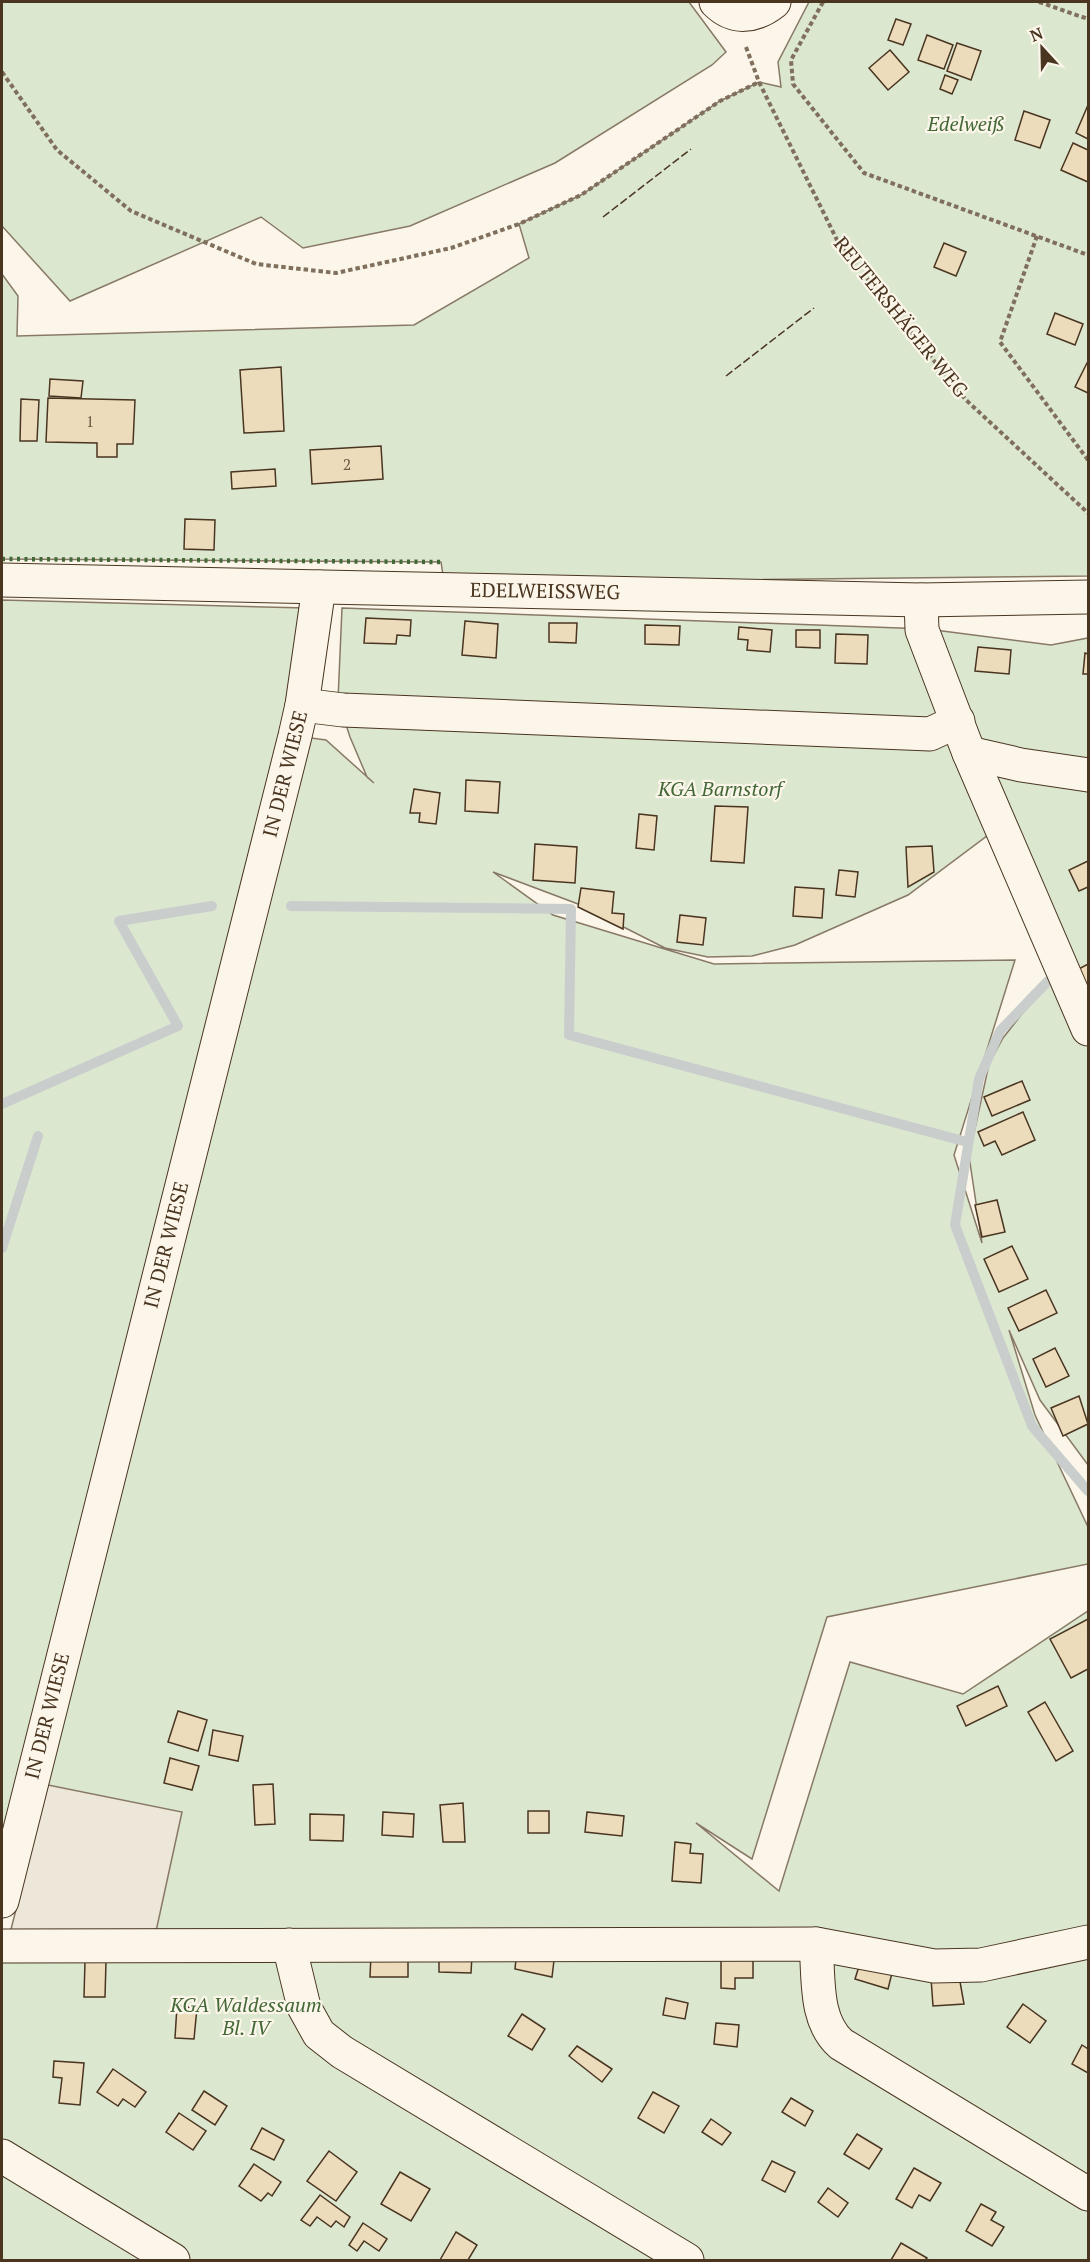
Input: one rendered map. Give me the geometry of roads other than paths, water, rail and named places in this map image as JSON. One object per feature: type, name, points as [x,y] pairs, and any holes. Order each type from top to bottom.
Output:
[{"type":"street","points":[[729,9],[764,9],[774,2]]},
{"type":"street","name":"EDELWEISSWEG","points":[[2,580],[921,600],[1089,597]]},
{"type":"street","name":"IN DER WIESE","points":[[2,1901],[302,705],[319,587]]},
{"type":"street","points":[[921,600],[922,630],[969,753],[1089,1029]]},
{"type":"street","points":[[302,705],[343,710],[930,734],[957,721]]},
{"type":"street","points":[[969,753],[1021,765],[1089,775]]},
{"type":"street","points":[[2,1946],[816,1944],[934,1966],[981,1965],[1089,1942]]},
{"type":"street","points":[[816,1944],[823,2016],[829,2033],[841,2044],[1089,2194]]},
{"type":"street","points":[[289,1945],[304,2007],[319,2034],[342,2052],[687,2260]]},
{"type":"street","points":[[2,2156],[173,2260]]},
{"type":"waterway","points":[[2,1104],[178,1026],[119,921],[212,906]]},
{"type":"waterway","points":[[291,906],[571,909],[569,1035],[967,1142]]},
{"type":"waterway","points":[[1048,981],[1000,1031],[979,1079],[955,1225],[1032,1426],[1088,1491]]},
{"type":"waterway","points":[[2,1248],[38,1136]]},
{"type":"park label","name":"Edelweiß","points":[[966,124]]},
{"type":"park label","name":"KGA Barnstorf","points":[[720,789]]},
{"type":"park label","name":"KGA Waldessaum Bl. IV","points":[[246,2016]]}]
